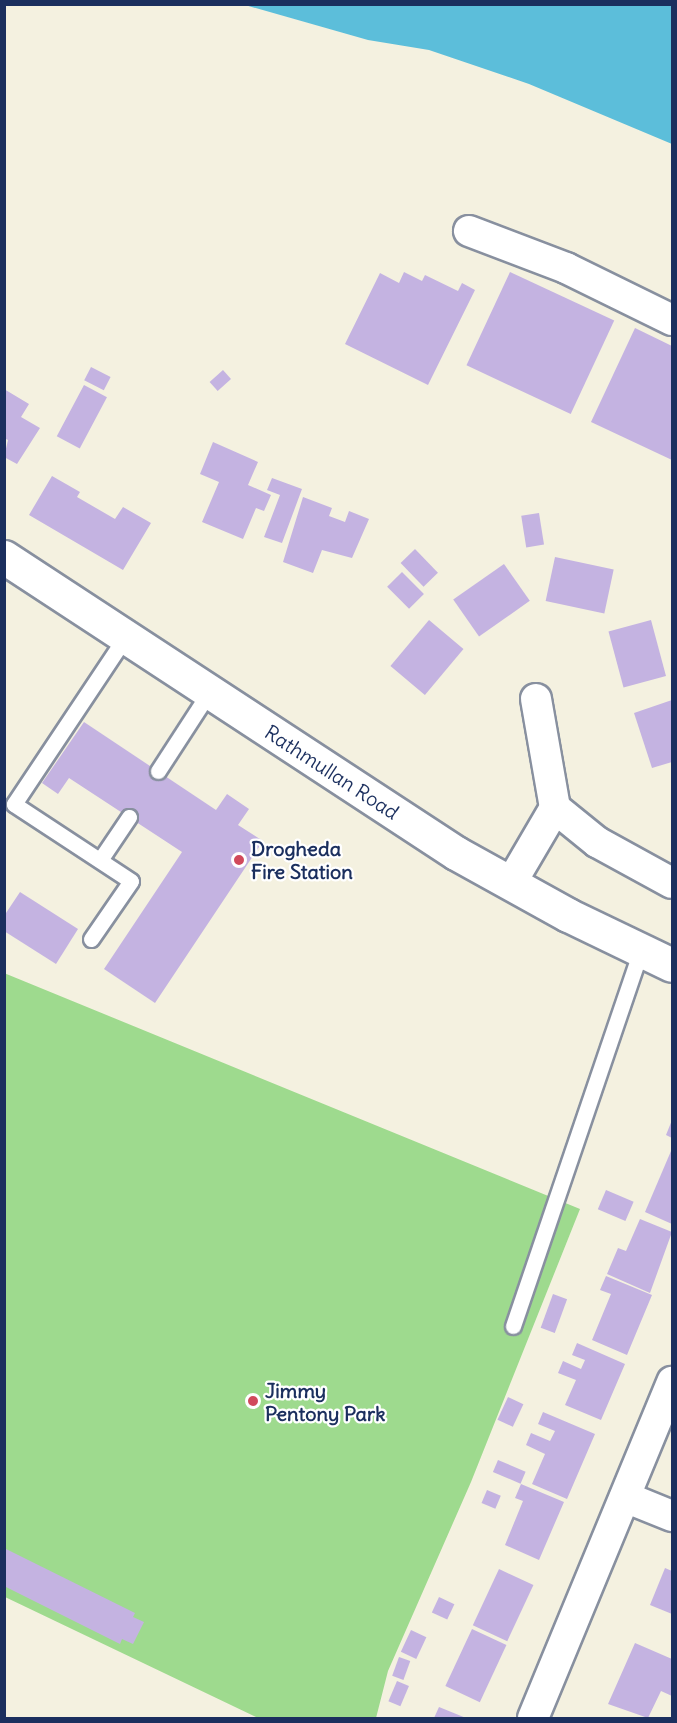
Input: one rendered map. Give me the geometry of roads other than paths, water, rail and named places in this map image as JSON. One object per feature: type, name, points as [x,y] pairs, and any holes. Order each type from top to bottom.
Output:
[{"type":"street","points":[[469,231],[566,268],[672,320]]},
{"type":"street","name":"Rathmullan Road","points":[[4,556],[456,853],[672,965]]},
{"type":"street","points":[[510,883],[555,808],[536,699]]},
{"type":"street","points":[[555,808],[597,842],[672,883]]},
{"type":"street","points":[[533,1719],[672,1382]]},
{"type":"street","points":[[625,1497],[672,1516]]},
{"type":"lane","points":[[92,939],[131,880],[14,804],[126,636]]},
{"type":"lane","points":[[158,771],[210,691]]},
{"type":"lane","points":[[100,860],[129,817]]},
{"type":"lane","points":[[513,1326],[640,950]]},
{"type":"water","points":[[245,5],[672,5],[672,144],[529,84],[429,50],[368,40]]},
{"type":"place","name":"Drogheda Fire Station","points":[[239,860]]},
{"type":"place","name":"Jimmy Pentony Park","points":[[253,1401]]}]
